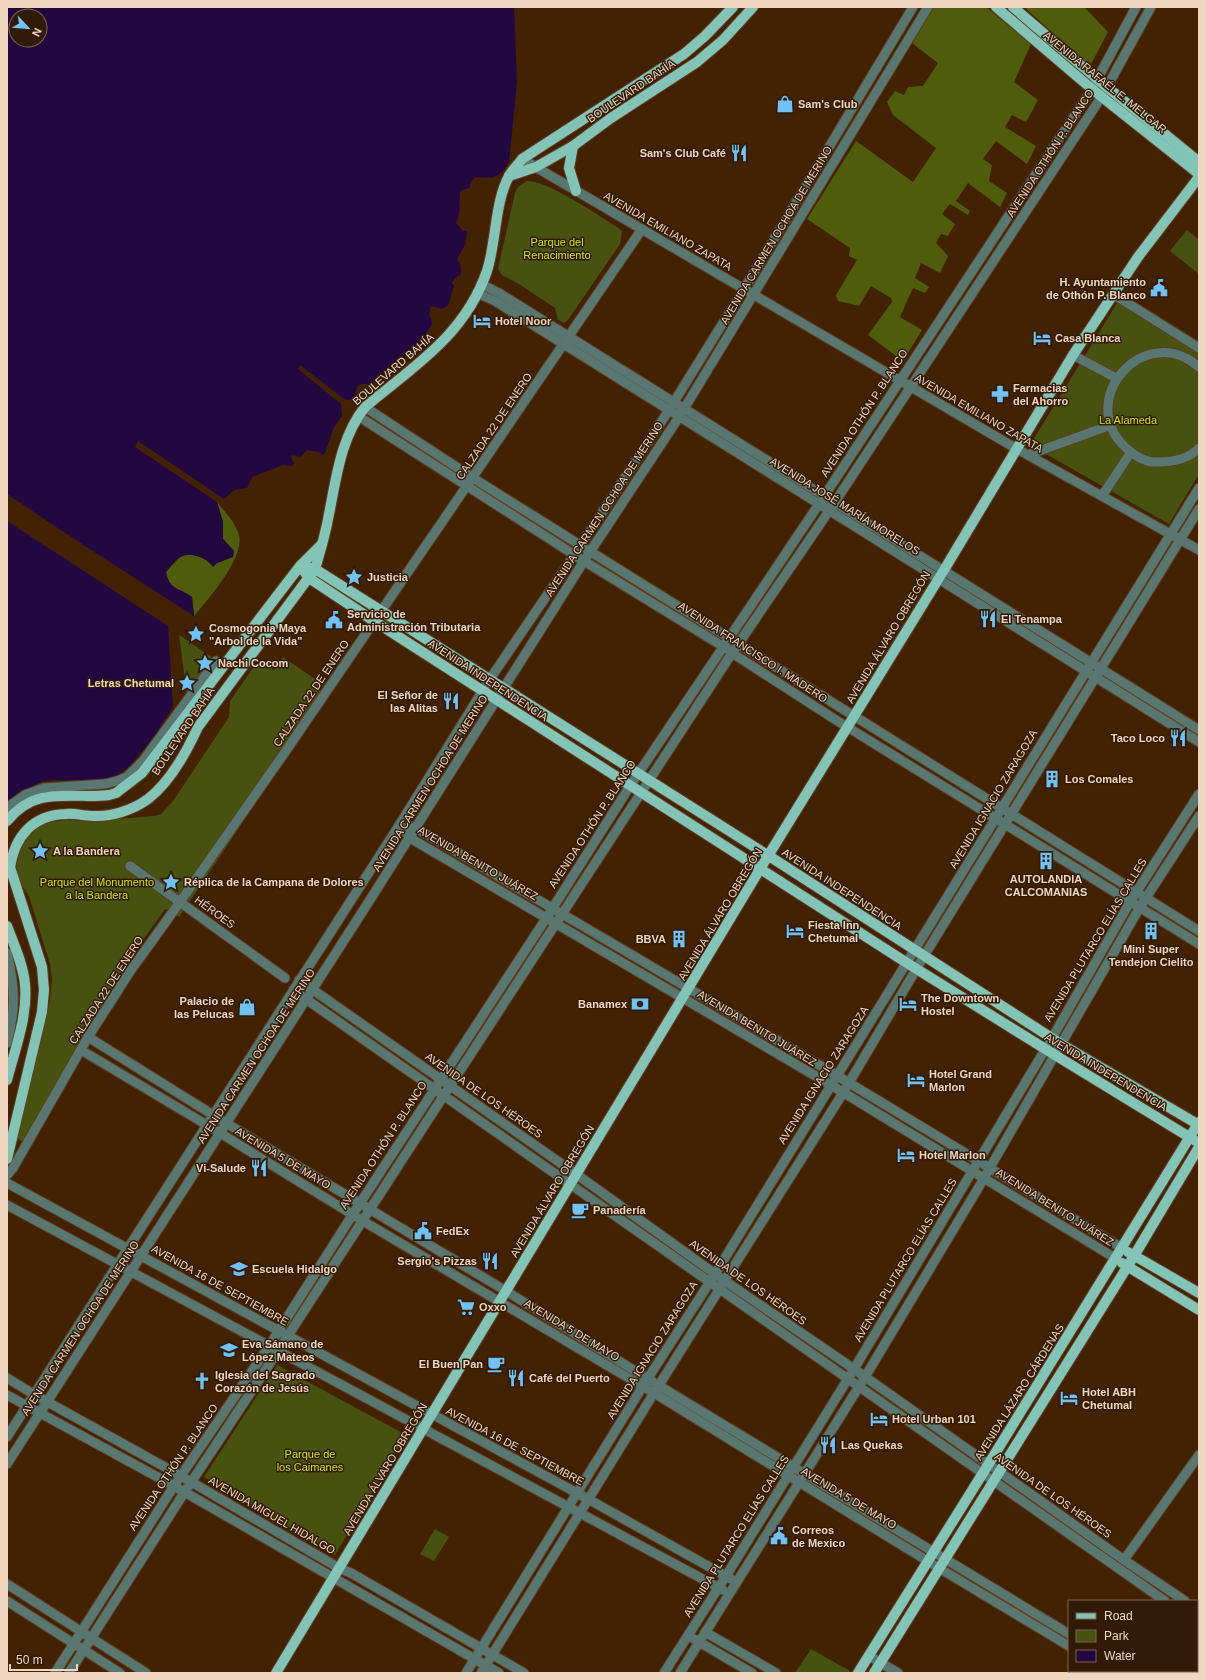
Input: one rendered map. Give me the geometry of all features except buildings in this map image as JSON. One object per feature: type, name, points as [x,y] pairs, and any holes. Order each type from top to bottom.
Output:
[{"type":"main road","name":"BOULEVARD BAHÍA","points":[[7,1159],[42,1012],[44,990],[42,967],[10,867],[12,853],[17,841],[26,830],[37,821],[67,814],[94,816],[114,814],[147,800],[160,788],[187,751],[198,727],[243,664],[310,578],[315,569],[323,543],[335,480],[348,435],[358,416],[365,407],[431,354],[452,332],[479,288],[487,269],[504,189],[509,176],[522,159],[684,54],[705,36],[733,7]]},
{"type":"main road","name":"BOULEVARD BAHÍA","points":[[509,176],[536,167],[573,146],[611,118],[698,62],[723,40],[752,7]]},
{"type":"main road","name":"AVENIDA RAFAÉL E. MELGAR","points":[[996,7],[1199,162]]},
{"type":"main road","name":"AVENIDA RAFAÉL E. MELGAR","points":[[1012,7],[1095,84]]},
{"type":"main road","name":"AVENIDA RAFAÉL E. MELGAR","points":[[1105,91],[1199,174]]},
{"type":"main road","points":[[602,106],[611,118]]},
{"type":"main road","points":[[573,146],[569,168],[576,191]]},
{"type":"main road","name":"AVENIDA ÁLVARO OBREGÓN","points":[[276,1673],[760,869],[848,727],[1073,355],[1138,257],[1199,178]]},
{"type":"main road","name":"BOULEVARD BAHÍA","points":[[7,821],[24,806],[40,797],[104,796],[116,793],[142,773],[300,566],[323,543]]},
{"type":"main road","name":"AVENIDA INDEPENDENCIA","points":[[300,566],[315,569],[381,610],[798,874],[1061,1044],[1198,1124]]},
{"type":"main road","name":"AVENIDA INDEPENDENCIA","points":[[300,566],[310,578],[374,621],[630,786],[1044,1049],[1199,1143]]},
{"type":"main road","points":[[231,655],[243,664]]},
{"type":"main road","points":[[789,888],[798,874]]},
{"type":"main road","points":[[861,934],[869,920]]},
{"type":"main road","points":[[7,926],[20,961],[25,984],[25,1009],[7,1080]]},
{"type":"main road","points":[[25,1009],[42,1012]]},
{"type":"main road","name":"AVENIDA LÁZARO CÁRDENAS","points":[[860,1670],[986,1469],[1198,1124]]},
{"type":"main road","points":[[874,1673],[1134,1256],[1199,1148]]},
{"type":"main road","name":"AVENIDA BENITO JUÁREZ","points":[[1122,1248],[1195,1291]]},
{"type":"main road","name":"AVENIDA BENITO JUÁREZ","points":[[1116,1258],[1199,1310]]},
{"type":"main road","points":[[1184,1301],[1195,1291]]},
{"type":"street","name":"AVENIDA CARMEN OCHOA DE MERINO","points":[[7,1437],[400,824],[484,692],[490,679],[581,545],[668,410],[787,218],[912,7]]},
{"type":"street","name":"AVENIDA CARMEN OCHOA DE MERINO","points":[[7,1464],[410,838],[584,561],[679,417],[928,7]]},
{"type":"street","name":"AVENIDA OTHÓN P. BLANCO","points":[[55,1673],[80,1631],[174,1486],[269,1346],[440,1079],[553,908],[630,786],[819,504],[1095,84],[1136,7]]},
{"type":"street","name":"AVENIDA OTHÓN P. BLANCO","points":[[70,1673],[184,1493],[288,1336],[732,653],[829,510],[1105,91],[1151,7]]},
{"type":"street","points":[[884,55],[895,62]]},
{"type":"street","name":"AVENIDA EMILIANO ZAPATA","points":[[522,159],[1017,449],[1199,550]]},
{"type":"street","points":[[787,218],[797,224]]},
{"type":"street","name":"CALZADA 22 DE ENERO","points":[[7,1175],[13,1168],[88,1037],[131,970],[180,902],[468,486],[642,229]]},
{"type":"street","name":"AVENIDA JOSÉ MARÍA MORELOS","points":[[479,288],[499,293],[679,417],[829,510],[1101,668],[1199,730]]},
{"type":"street","points":[[1113,294],[1198,347],[1190,360]]},
{"type":"street","name":"AVENIDA JOSÉ MARÍA MORELOS","points":[[567,341],[684,408],[834,502],[1095,677],[1199,742]]},
{"type":"street","points":[[1199,368],[1190,360],[1170,353],[1150,354],[1131,363],[1116,378],[1109,398],[1109,420],[1111,426],[1118,440],[1131,452],[1153,462],[1175,462],[1195,452],[1199,448]]},
{"type":"street","points":[[1073,355],[1116,378]]},
{"type":"street","name":"AVENIDA FRANCISCO I. MADERO","points":[[365,407],[473,478],[1199,931]]},
{"type":"street","name":"AVENIDA FRANCISCO I. MADERO","points":[[358,416],[584,561],[724,647],[848,727],[1199,944]]},
{"type":"street","points":[[1028,455],[1111,426]]},
{"type":"street","points":[[1102,496],[1131,452]]},
{"type":"street","name":"AVENIDA IGNACIO ZARAGOZA","points":[[466,1673],[836,1075],[907,963],[1199,488]]},
{"type":"street","name":"AVENIDA IGNACIO ZARAGOZA","points":[[484,1669],[656,1389],[843,1093],[916,968],[1199,509]]},
{"type":"street","points":[[540,605],[551,613]]},
{"type":"street","points":[[7,808],[24,795],[44,788],[105,784],[117,781],[127,776],[143,761],[216,661]]},
{"type":"street","points":[[452,742],[465,750]]},
{"type":"street","name":"AVENIDA PLUTARCO ELÍAS CALLES","points":[[664,1673],[854,1369],[973,1171],[1044,1049],[1052,1038],[1136,892],[1199,794]]},
{"type":"street","name":"AVENIDA PLUTARCO ELÍAS CALLES","points":[[680,1673],[865,1377],[990,1168],[1140,907],[1199,816]]},
{"type":"street","name":"AVENIDA BENITO JUÁREZ","points":[[400,824],[416,828],[553,908],[836,1075],[1122,1248]]},
{"type":"street","name":"AVENIDA BENITO JUÁREZ","points":[[400,824],[410,838],[831,1085],[1116,1258]]},
{"type":"street","name":"HÉROES","points":[[130,866],[285,978]]},
{"type":"street","points":[[354,894],[368,903]]},
{"type":"street","points":[[7,953],[13,978],[14,998],[12,1024],[7,1043]]},
{"type":"street","name":"AVENIDA DE LOS HÉROES","points":[[299,980],[576,1174],[722,1285],[859,1386],[986,1469],[999,1472],[1184,1600]]},
{"type":"street","name":"AVENIDA DE LOS HÉROES","points":[[293,990],[570,1185],[712,1277]]},
{"type":"street","name":"AVENIDA 5 DE MAYO","points":[[88,1037],[369,1210],[506,1291],[800,1483],[1068,1645]]},
{"type":"street","name":"AVENIDA 5 DE MAYO","points":[[81,1050],[207,1125],[363,1221],[500,1301],[646,1382]]},
{"type":"street","points":[[236,1080],[248,1088]]},
{"type":"street","name":"AVENIDA 16 DE SEPTIEMBRE","points":[[7,1183],[738,1582]]},
{"type":"street","points":[[159,1199],[172,1207]]},
{"type":"street","points":[[7,1205],[730,1594]]},
{"type":"street","points":[[906,1282],[917,1290]]},
{"type":"street","name":"AVENIDA DE LOS HÉROES","points":[[722,1285],[854,1369],[986,1469],[993,1481],[1160,1600]]},
{"type":"street","points":[[679,1330],[689,1337]]},
{"type":"street","name":"AVENIDA MIGUEL HIDALGO","points":[[7,1378],[524,1673]]},
{"type":"street","name":"AVENIDA 5 DE MAYO","points":[[656,1389],[806,1473],[1068,1633]]},
{"type":"street","points":[[7,1395],[26,1407],[174,1486],[475,1659],[484,1669],[499,1673]]},
{"type":"street","points":[[1124,1560],[1199,1454]]},
{"type":"street","points":[[7,1584],[146,1673]]},
{"type":"street","points":[[7,1601],[120,1673]]},
{"type":"street","points":[[705,1632],[776,1673]]},
{"type":"street","points":[[688,1636],[752,1673]]},
{"type":"street","points":[[869,1656],[898,1673]]},
{"type":"street","points":[[860,1670],[874,1673]]},
{"type":"green space","points":[[934,7],[986,7],[1031,44],[1014,82],[1038,100],[1026,122],[1012,115],[1005,127],[1036,146],[1027,164],[996,141],[983,159],[992,165],[989,181],[1007,193],[1000,207],[968,183],[956,201],[970,211],[968,215],[950,204],[942,214],[955,224],[948,236],[941,234],[936,243],[948,256],[940,273],[921,263],[915,278],[929,287],[925,293],[913,288],[900,317],[922,330],[903,361],[868,335],[892,302],[891,298],[871,286],[859,306],[838,301],[836,295],[857,260],[849,256],[850,248],[807,219],[856,141],[913,182],[936,148],[893,115],[887,102],[895,91],[904,95],[908,87],[923,86],[938,63],[912,43]]},
{"type":"green space","points":[[1024,7],[1084,7],[1108,32],[1090,66]]},
{"type":"green space","name":"Parque del Renacimiento","points":[[527,181],[536,182],[559,192],[622,231],[620,244],[568,320],[564,323],[558,320],[555,308],[519,284],[502,275],[498,269],[515,193],[518,187]]},
{"type":"green space","points":[[1187,230],[1199,240],[1199,274],[1170,251]]},
{"type":"green space","name":"La Alameda","points":[[1119,300],[1199,344],[1199,474],[1169,524],[1030,445]]},
{"type":"green space","points":[[217,502],[234,524],[238,532],[240,542],[232,564],[225,576],[194,616],[192,597],[172,585],[167,578],[166,572],[180,557],[185,555],[193,555],[217,563],[233,557],[234,551],[223,539],[223,522]]},
{"type":"green space","points":[[179,635],[213,658],[187,695]]},
{"type":"green space","name":"Parque del Monumento a la Bandera","points":[[283,657],[321,683],[318,689],[328,696],[179,917],[165,909],[125,965],[27,1139],[20,1141],[16,1134],[42,1035],[50,999],[52,979],[50,964],[29,896],[22,885],[16,869],[18,854],[28,837],[37,828],[50,822],[66,820],[90,821],[154,816],[161,814],[173,801],[229,717],[230,701],[253,668],[266,665],[274,670]]},
{"type":"green space","name":"Parque de los Caimanes","points":[[277,1365],[406,1435],[335,1555],[204,1477]]},
{"type":"green space","points":[[435,1529],[449,1537],[434,1561],[420,1554]]},
{"type":"green space","points":[[811,1649],[850,1671],[849,1673],[795,1673]]},
{"type":"water","points":[[7,7],[514,7],[517,82],[509,162],[504,170],[494,177],[473,179],[469,188],[460,191],[459,212],[456,223],[463,231],[467,231],[465,245],[457,259],[461,266],[461,274],[455,278],[452,283],[454,286],[448,305],[442,309],[431,306],[429,315],[432,324],[425,335],[428,344],[416,354],[403,357],[397,362],[391,376],[369,384],[362,384],[358,386],[356,398],[347,400],[300,365],[298,369],[341,404],[342,416],[334,427],[325,453],[323,455],[319,452],[307,450],[300,457],[292,455],[291,458],[294,463],[292,466],[283,465],[252,477],[247,488],[234,490],[224,499],[138,441],[135,447],[217,502],[223,522],[223,539],[234,551],[233,557],[217,563],[213,567],[203,558],[198,556],[183,556],[175,561],[166,572],[167,578],[172,585],[192,597],[194,616],[7,496]]},
{"type":"water","points":[[7,521],[168,626],[173,707],[152,739],[130,766],[115,777],[99,781],[44,781],[21,791],[7,802]]},
{"type":"pier","points":[[7,494],[171,604],[7,499]]},
{"type":"place","name":"Sam's Club","points":[[785,104]]},
{"type":"place","name":"Sam's Club Café","points":[[739,153]]},
{"type":"place","name":"H. Ayuntamiento de Othón P. Blanco","points":[[1159,288]]},
{"type":"place","name":"Hotel Noor","points":[[482,321]]},
{"type":"place","name":"Casa Blanca","points":[[1042,338]]},
{"type":"place","name":"Farmacias del Ahorro","points":[[1000,394]]},
{"type":"place","name":"Justicia","points":[[354,577]]},
{"type":"place","name":"El Tenampa","points":[[988,619]]},
{"type":"place","name":"Servicio de Administración Tributaria","points":[[334,620]]},
{"type":"place","name":"Cosmogonia Maya \"Arbol de la Vida\"","points":[[196,634]]},
{"type":"place","name":"Nachi Cocom","points":[[205,663]]},
{"type":"place","name":"Letras Chetumal","points":[[187,683]]},
{"type":"place","name":"El Señor de las Alitas","points":[[451,701]]},
{"type":"place","name":"Taco Loco","points":[[1178,738]]},
{"type":"place","name":"Los Comales","points":[[1052,779]]},
{"type":"place","name":"A la Bandera","points":[[40,851]]},
{"type":"place","name":"AUTOLANDIA CALCOMANIAS","points":[[1046,861]]},
{"type":"place","name":"Réplica de la Campana de Dolores","points":[[171,882]]},
{"type":"place","name":"Fiesta Inn Chetumal","points":[[795,931]]},
{"type":"place","name":"Mini Super Tendejon Cielito","points":[[1151,931]]},
{"type":"place","name":"BBVA","points":[[679,939]]},
{"type":"place","name":"Banamex","points":[[640,1004]]},
{"type":"place","name":"The Downtown Hostel","points":[[908,1004]]},
{"type":"place","name":"Palacio de las Pelucas","points":[[247,1007]]},
{"type":"place","name":"Hotel Grand Marlon","points":[[916,1080]]},
{"type":"place","name":"Hotel Marlon","points":[[906,1155]]},
{"type":"place","name":"Vi-Salude","points":[[259,1168]]},
{"type":"place","name":"Panadería","points":[[580,1210]]},
{"type":"place","name":"FedEx","points":[[423,1231]]},
{"type":"place","name":"Sergio's Pizzas","points":[[490,1261]]},
{"type":"place","name":"Escuela Hidalgo","points":[[239,1269]]},
{"type":"place","name":"Oxxo","points":[[466,1307]]},
{"type":"place","name":"Eva Sámano de López Mateos","points":[[229,1350]]},
{"type":"place","name":"El Buen Pan","points":[[496,1364]]},
{"type":"place","name":"Café del Puerto","points":[[516,1378]]},
{"type":"place","name":"Iglesia del Sagrado Corazón de Jesús","points":[[202,1381]]},
{"type":"place","name":"Hotel ABH Chetumal","points":[[1069,1398]]},
{"type":"place","name":"Hotel Urban 101","points":[[879,1419]]},
{"type":"place","name":"Las Quekas","points":[[828,1445]]},
{"type":"place","name":"Correos de Mexico","points":[[779,1536]]}]
